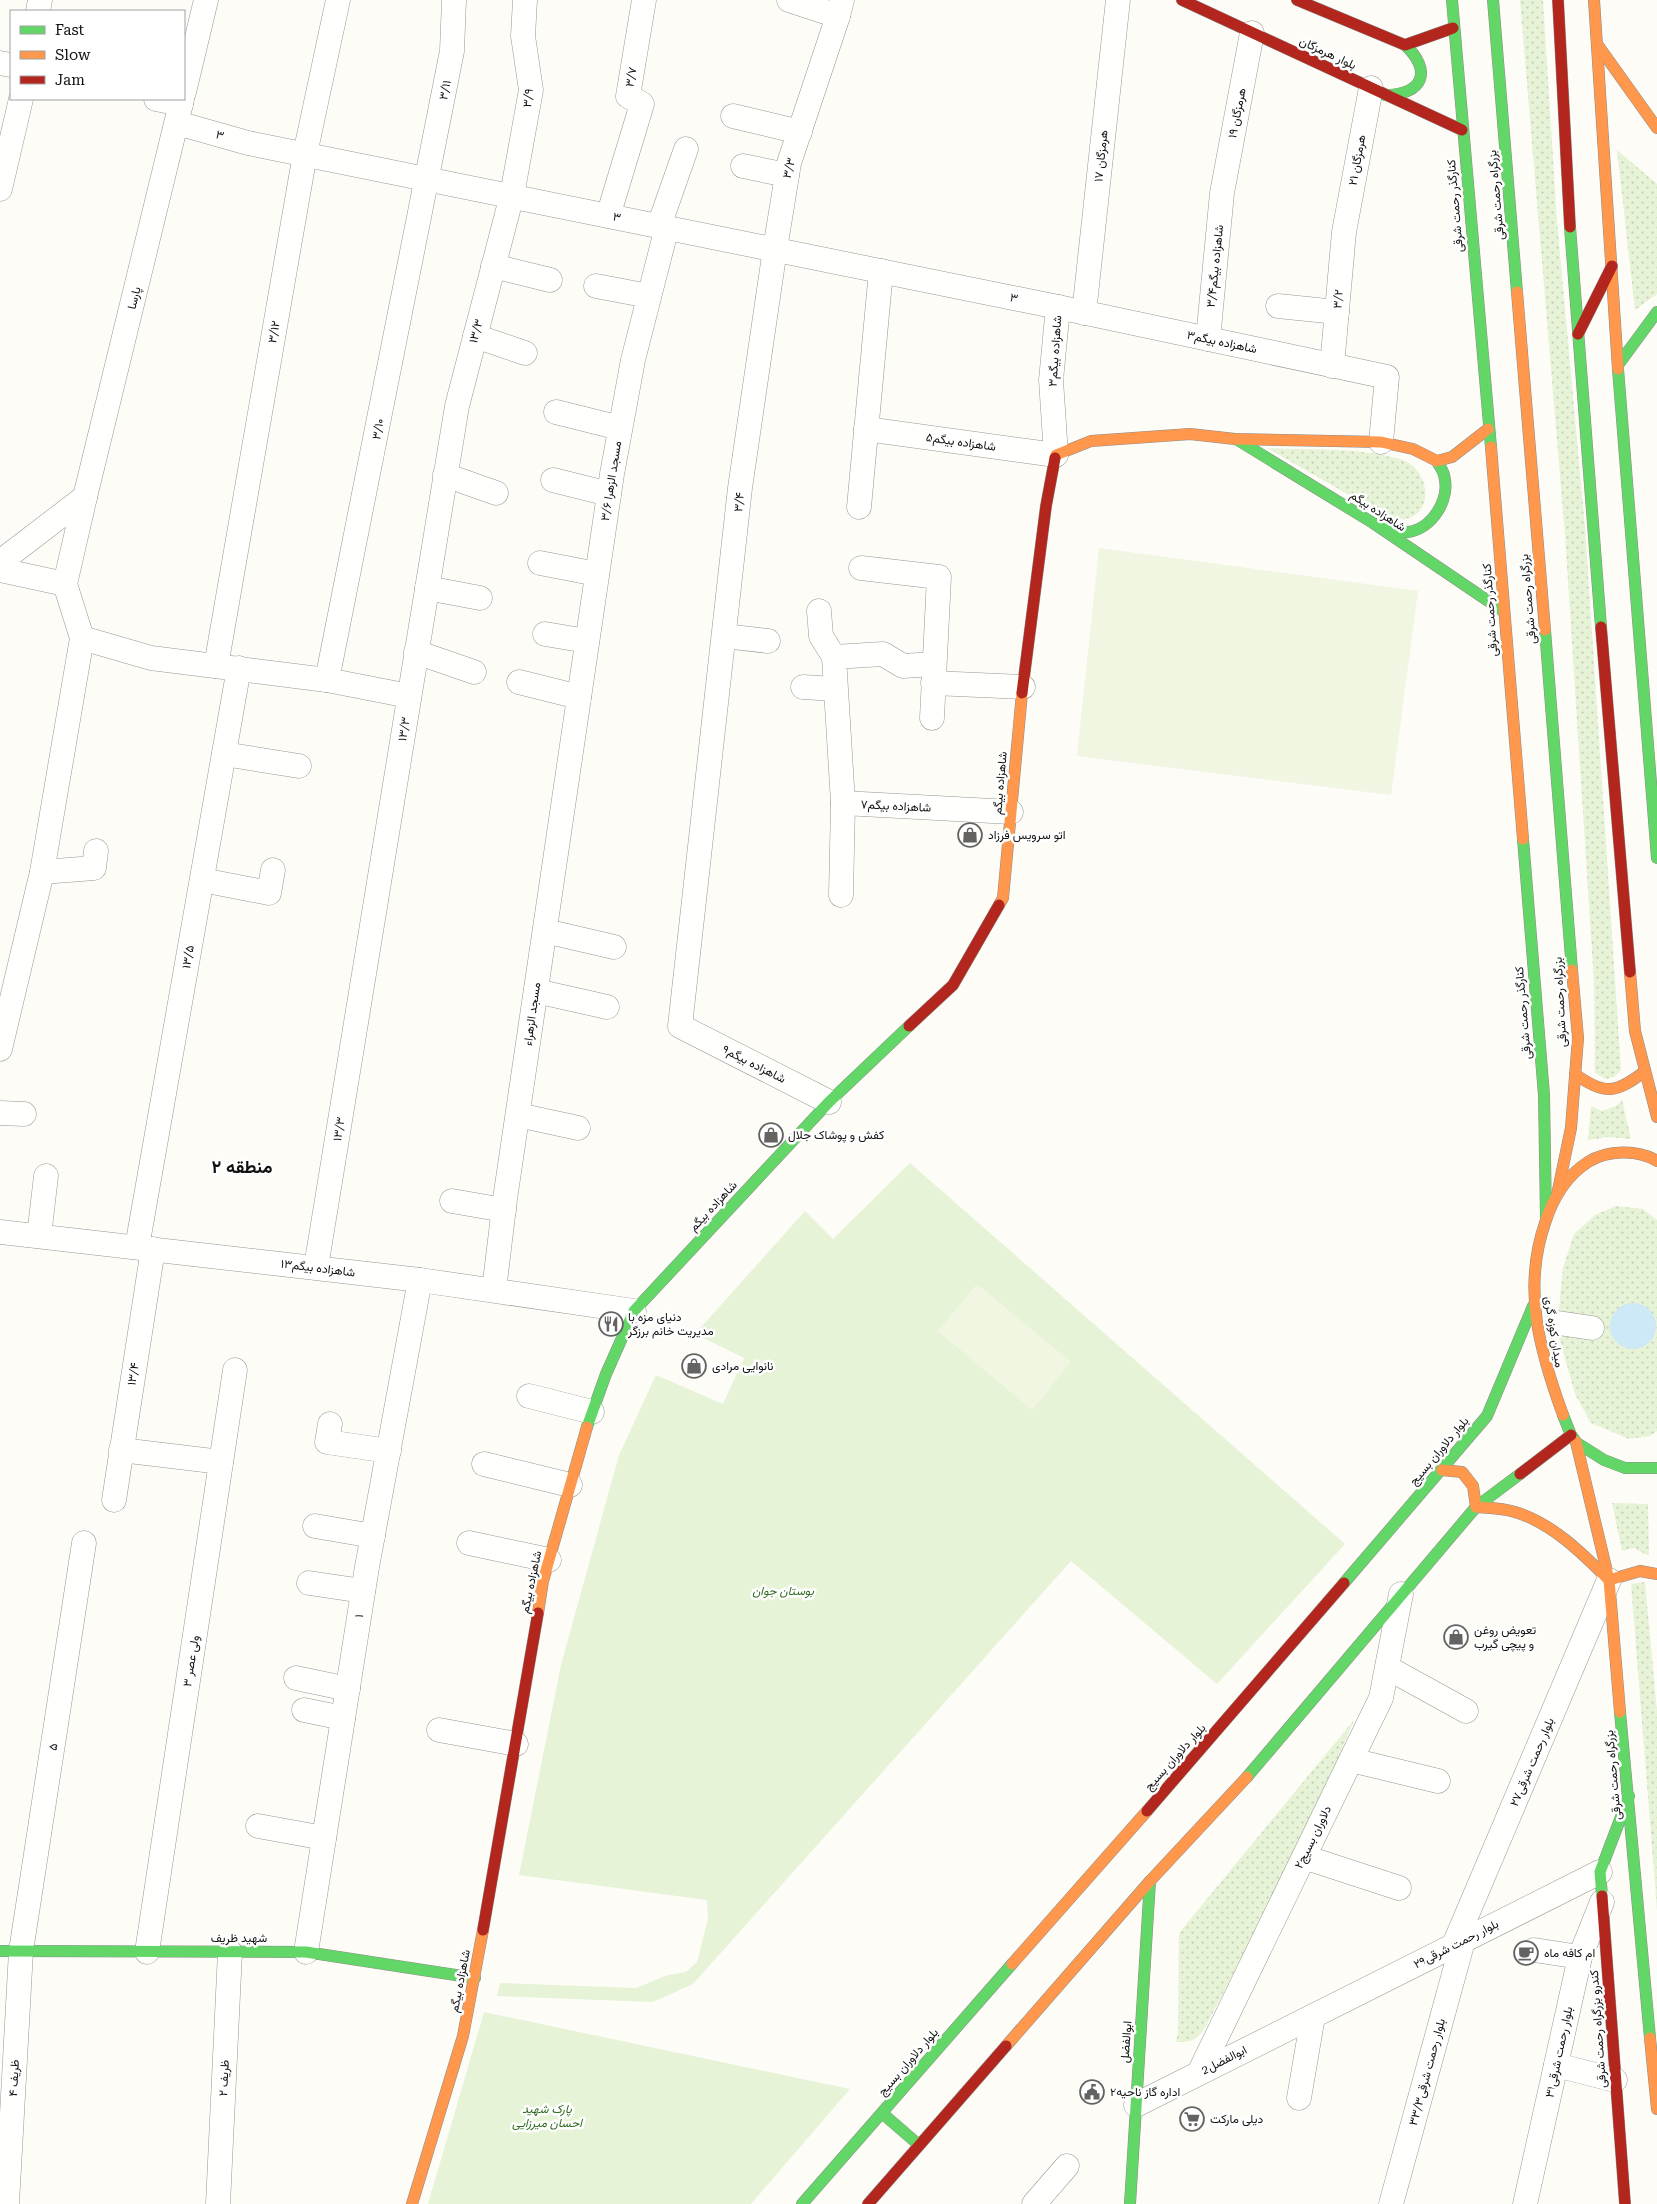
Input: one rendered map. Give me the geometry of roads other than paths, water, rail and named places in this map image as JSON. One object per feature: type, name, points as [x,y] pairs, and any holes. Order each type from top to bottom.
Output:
[{"type":"main road","name":"بلوار هرمزگان","points":[[1182,0],[1462,130]]},
{"type":"main road","points":[[1297,0],[1405,45],[1416,53],[1422,66],[1420,80],[1412,91],[1399,97],[1378,92]]},
{"type":"main road","name":"کنارگذر رحمت شرقی","points":[[1452,0],[1544,1095],[1546,1218]]},
{"type":"main road","name":"بزرگراه رحمت شرقی","points":[[1493,0],[1578,1038],[1571,1128],[1557,1195]]},
{"type":"main road","points":[[1558,0],[1566,178],[1577,335],[1635,1031],[1657,1117]]},
{"type":"main road","points":[[1594,0],[1618,365],[1657,858]]},
{"type":"main road","points":[[1405,45],[1453,28]]},
{"type":"main road","points":[[1597,44],[1657,128]]},
{"type":"main road","points":[[1577,335],[1612,266]]},
{"type":"main road","points":[[1618,365],[1657,312]]},
{"type":"main road","points":[[1373,523],[1406,532],[1420,528],[1431,520],[1443,500],[1445,488],[1444,474],[1437,461],[1452,457],[1488,428]]},
{"type":"main road","name":"شاهزاده بیگم","points":[[412,2204],[463,2036],[475,1978],[543,1581],[592,1412],[606,1374],[634,1311],[829,1102],[954,986],[1003,898],[1023,687],[1046,506],[1056,455],[1091,442],[1143,436],[1190,434],[1235,439],[1381,442],[1413,449],[1437,461]]},
{"type":"main road","name":"شاهزاده بیگم","points":[[1235,439],[1373,523],[1503,611]]},
{"type":"main road","points":[[1575,1074],[1589,1086],[1600,1091],[1616,1090],[1645,1071]]},
{"type":"main road","name":"میدان کوزه گری","points":[[1574,1438],[1546,1372],[1534,1306],[1534,1268],[1546,1218],[1557,1195],[1571,1173],[1587,1161],[1603,1153],[1629,1153],[1657,1161]]},
{"type":"main road","name":"بلوار دلاوران بسیج","points":[[802,2204],[1228,1718],[1487,1416],[1534,1306]]},
{"type":"main road","points":[[868,2204],[1150,1881],[1253,1771],[1400,1594],[1476,1507],[1574,1438],[1614,1466],[1636,1470],[1657,1468]]},
{"type":"main road","name":"بزرگراه رحمت شرقی","points":[[1574,1438],[1609,1580],[1629,1796],[1636,1899],[1657,2108]]},
{"type":"main road","points":[[1442,1470],[1462,1472],[1473,1486],[1476,1507]]},
{"type":"main road","points":[[1476,1507],[1502,1508],[1523,1514],[1543,1525],[1582,1553],[1609,1580],[1640,1571],[1657,1574]]},
{"type":"main road","name":"کندرو بزرگراه رحمت شرقی","points":[[1625,2204],[1600,1872],[1629,1796]]},
{"type":"main road","name":"ابوالفضل","points":[[1130,2204],[1150,1881]]},
{"type":"main road","name":"شهید ظریف","points":[[11,1951],[306,1952],[475,1978]]},
{"type":"main road","points":[[882,2112],[919,2146]]},
{"type":"street","name":"پارسا","points":[[185,87],[206,0]]},
{"type":"street","name":"۳/۱۲","points":[[228,667],[305,154],[338,0]]},
{"type":"street","name":"۳/۱۱","points":[[428,178],[452,51],[454,0]]},
{"type":"street","name":"۳/۹","points":[[512,195],[531,90],[522,36],[525,0]]},
{"type":"street","name":"۳/۷","points":[[612,203],[642,104],[628,96],[644,0]]},
{"type":"street","points":[[789,0],[840,8]]},
{"type":"street","name":"هرمزگان ۱۷","points":[[1084,313],[1118,0]]},
{"type":"street","name":"۳/۳","points":[[775,249],[787,174],[840,8]]},
{"type":"street","name":"هرمزگان ۱۹","points":[[1222,193],[1252,33]]},
{"type":"street","name":"هرمزگان ۲۱","points":[[1344,232],[1378,92]]},
{"type":"street","points":[[0,189],[21,100]]},
{"type":"street","name":"۳","points":[[161,100],[181,104],[248,143],[1058,307]]},
{"type":"street","name":"پارسا","points":[[65,584],[181,104]]},
{"type":"street","points":[[733,116],[800,132]]},
{"type":"street","name":"مسجد الزهرا ۳/۶","points":[[573,738],[609,494],[633,360],[649,296],[663,226],[686,149]]},
{"type":"street","points":[[743,166],[787,174]]},
{"type":"street","name":"۳/۱۰","points":[[327,680],[428,178]]},
{"type":"street","name":"۳/۴شاهزاده بیگم","points":[[1208,339],[1222,193]]},
{"type":"street","name":"۱۳/۳","points":[[316,1268],[457,406],[512,195]]},
{"type":"street","name":"۳/۲","points":[[1332,366],[1344,232]]},
{"type":"street","name":"۳/۴","points":[[680,1026],[740,488],[775,249]]},
{"type":"street","points":[[493,266],[550,280]]},
{"type":"street","points":[[858,507],[881,271]]},
{"type":"street","points":[[596,286],[649,296]]},
{"type":"street","points":[[1278,306],[1337,312]]},
{"type":"street","name":"۳شاهزاده بیگم","points":[[1058,307],[1387,378],[1381,442]]},
{"type":"street","name":"شاهزاده بیگم۳","points":[[1056,455],[1051,380],[1058,307]]},
{"type":"street","points":[[475,336],[525,353]]},
{"type":"street","points":[[556,412],[620,428]]},
{"type":"street","name":"شاهزاده بیگم۵","points":[[866,429],[1056,455]]},
{"type":"street","points":[[446,475],[496,492]]},
{"type":"street","points":[[553,480],[609,494]]},
{"type":"street","points":[[0,560],[43,531],[85,497]]},
{"type":"street","points":[[540,563],[597,574]]},
{"type":"street","points":[[861,568],[939,577],[932,718]]},
{"type":"street","points":[[0,570],[65,584],[82,638],[42,872],[0,1049]]},
{"type":"street","points":[[427,588],[480,598]]},
{"type":"street","points":[[819,611],[821,636],[834,657],[843,803]]},
{"type":"street","points":[[545,634],[587,641]]},
{"type":"street","points":[[724,636],[768,641]]},
{"type":"street","points":[[82,638],[151,658],[327,680],[409,696]]},
{"type":"street","points":[[416,652],[474,672]]},
{"type":"street","points":[[834,657],[883,654],[903,666],[934,673],[1023,687]]},
{"type":"street","name":"۱۳/۵","points":[[145,1248],[202,880],[224,754],[228,667]]},
{"type":"street","points":[[518,682],[579,696]]},
{"type":"street","points":[[803,687],[835,689]]},
{"type":"street","name":"مسجد الزهراء","points":[[494,1290],[573,738]]},
{"type":"street","points":[[224,754],[300,766]]},
{"type":"street","name":"شاهزاده بیگم۷","points":[[841,895],[843,803],[1011,812]]},
{"type":"street","points":[[42,872],[94,868],[96,851]]},
{"type":"street","points":[[202,880],[269,893],[273,870]]},
{"type":"street","points":[[544,931],[614,947]]},
{"type":"street","points":[[536,991],[607,1007]]},
{"type":"street","name":"شاهزاده بیگم۹","points":[[680,1026],[829,1102]]},
{"type":"street","points":[[0,1113],[24,1114]]},
{"type":"street","points":[[518,1115],[578,1128]]},
{"type":"street","points":[[39,1236],[46,1176]]},
{"type":"street","points":[[452,1201],[504,1210]]},
{"type":"street","name":"شاهزاده بیگم۱۳","points":[[0,1232],[420,1280],[634,1311]]},
{"type":"street","name":"۱۳/۴","points":[[114,1500],[145,1248]]},
{"type":"street","name":"۱","points":[[306,1952],[363,1591],[420,1280]]},
{"type":"street","points":[[1558,1324],[1592,1328]]},
{"type":"street","name":"ولی عصر ۳","points":[[147,1952],[235,1370]]},
{"type":"street","points":[[529,1396],[592,1412]]},
{"type":"street","points":[[330,1424],[327,1442],[389,1451]]},
{"type":"street","points":[[121,1450],[221,1462]]},
{"type":"street","points":[[484,1464],[570,1485]]},
{"type":"street","points":[[315,1526],[373,1536]]},
{"type":"street","name":"۵","points":[[11,1951],[84,1543]]},
{"type":"street","points":[[469,1543],[550,1560]]},
{"type":"street","name":"بلوار رحمت شرقی۲۷","points":[[1458,1943],[1609,1580]]},
{"type":"street","points":[[309,1583],[363,1591]]},
{"type":"street","name":"دلاوران بسیج۲","points":[[1199,2073],[1381,1698],[1400,1594]]},
{"type":"street","points":[[1388,1668],[1466,1711]]},
{"type":"street","points":[[296,1678],[348,1689]]},
{"type":"street","points":[[304,1710],[343,1718]]},
{"type":"street","points":[[439,1730],[516,1744]]},
{"type":"street","points":[[1351,1760],[1438,1781]]},
{"type":"street","points":[[258,1826],[324,1838]]},
{"type":"street","points":[[1304,1857],[1399,1888]]},
{"type":"street","name":"بلوار رحمت شرقی۲۹","points":[[1313,2016],[1600,1872]]},
{"type":"street","name":"بلوار رحمت شرقی۳۱","points":[[1525,2204],[1580,1957],[1602,1902]]},
{"type":"street","name":"بلوار رحمت شرقی۳۳/۳","points":[[1391,2204],[1458,1943]]},
{"type":"street","points":[[1534,1950],[1580,1957]]},
{"type":"street","name":"ظریف ۴","points":[[7,2204],[11,1951]]},
{"type":"street","name":"ظریف ۲","points":[[218,2204],[230,1952]]},
{"type":"street","points":[[1300,2098],[1313,2016]]},
{"type":"street","name":"ابوالفضل2","points":[[1136,2105],[1313,2016]]},
{"type":"street","points":[[1556,2065],[1615,2080]]},
{"type":"street","points":[[1034,2204],[1067,2166]]},
{"type":"water","points":[[1628,1303],[1638,1303],[1652,1313],[1656,1326],[1652,1339],[1646,1345],[1638,1349],[1628,1349],[1614,1339],[1610,1331],[1610,1321],[1620,1307]]},
{"type":"place","name":"اتو سرویس فرزاد","points":[[970,835]]},
{"type":"place","name":"کفش و پوشاک جلال","points":[[771,1135]]},
{"type":"place","name":"دنیای مزه با مدیریت خانم برزگر","points":[[611,1324]]},
{"type":"place","name":"نانوایی مرادی","points":[[694,1366]]},
{"type":"place","name":"تعویض روغن و پیچی گیرب","points":[[1456,1637]]},
{"type":"place","name":"ام کافه ماه","points":[[1526,1953]]},
{"type":"place","name":"اداره گاز ناحیه۲","points":[[1092,2092]]},
{"type":"place","name":"دیلی مارکت","points":[[1192,2119]]},
{"type":"district","name":"منطقه ۲","points":[[242,1167]]},
{"type":"park label","name":"بوستان جوان","points":[[783,1591]]},
{"type":"park label","name":"پارک شهید احسان میرزایی","points":[[547,2116]]}]
